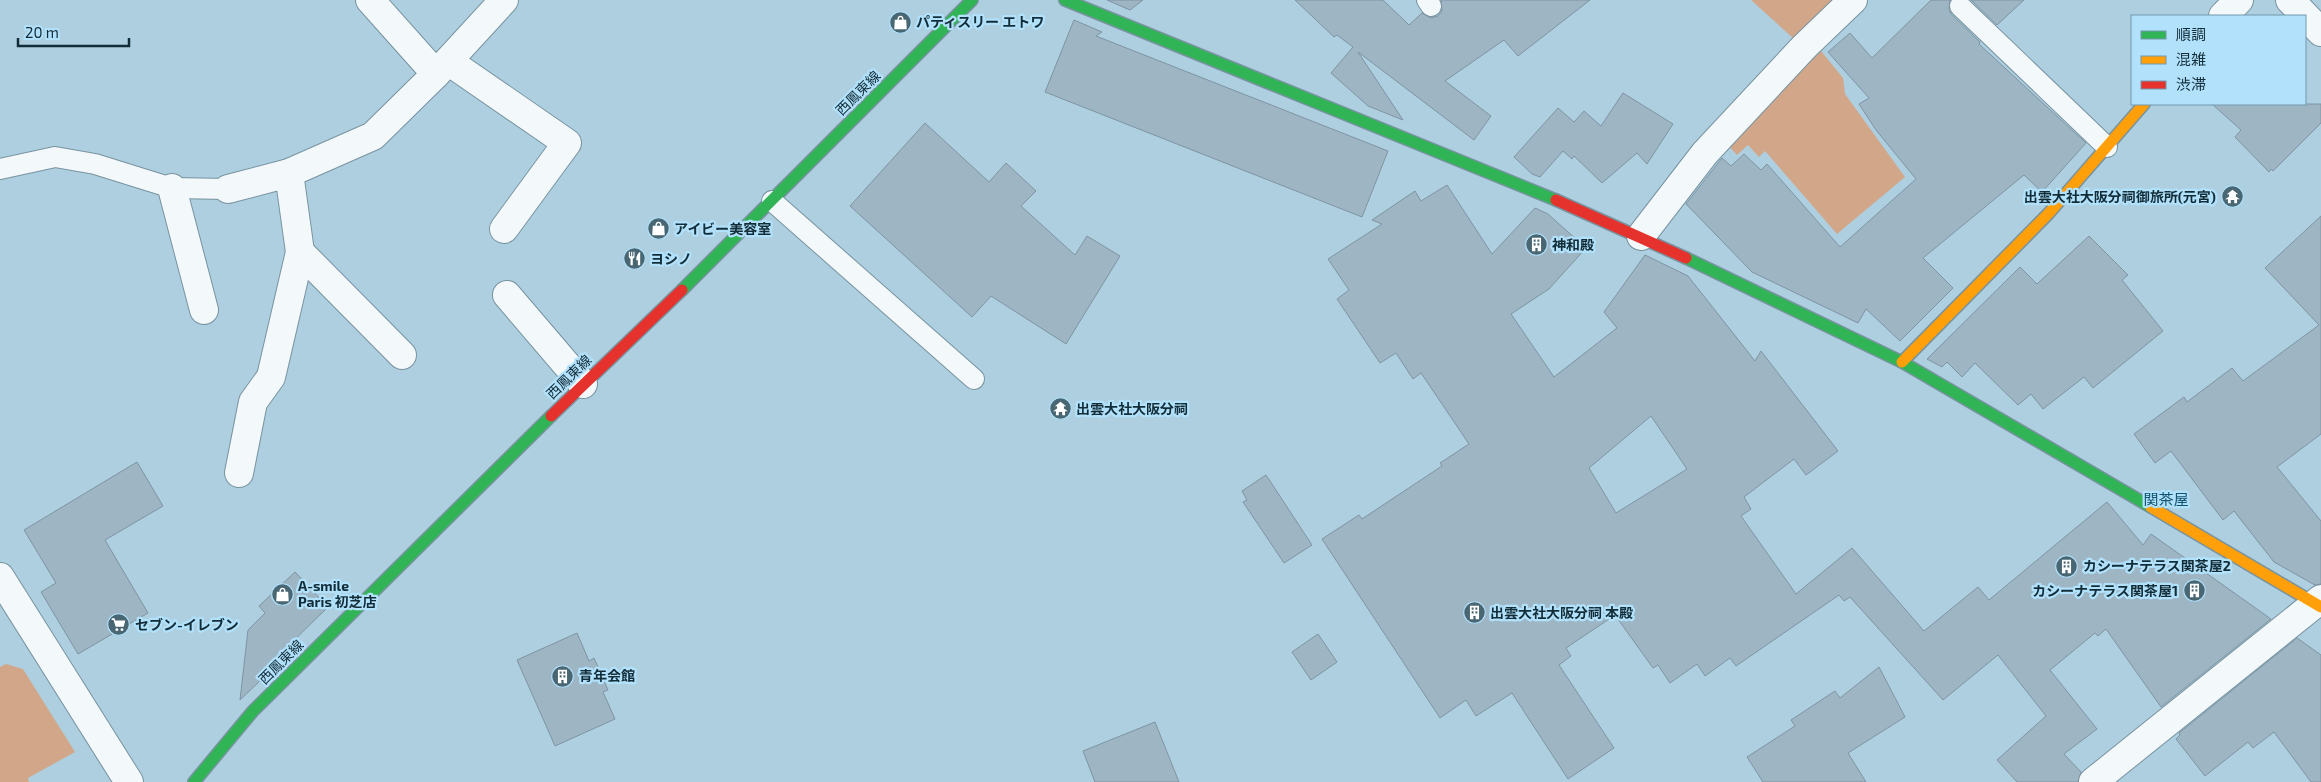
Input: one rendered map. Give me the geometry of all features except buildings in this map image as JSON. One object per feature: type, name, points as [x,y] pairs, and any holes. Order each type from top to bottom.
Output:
[{"type":"street","points":[[370,0],[442,68],[567,143],[504,229]]},
{"type":"street","points":[[228,189],[289,173],[374,136],[442,68],[504,0]]},
{"type":"street","name":"西鳳東線","points":[[194,782],[253,711],[583,384],[723,252],[972,0]]},
{"type":"street","points":[[1065,0],[1420,143],[1641,236],[1902,362],[2319,603],[2093,782]]},
{"type":"street","points":[[1641,236],[1705,153],[1804,47],[1852,0]]},
{"type":"street","points":[[2225,15],[2239,0]]},
{"type":"street","points":[[2290,0],[2305,15]]},
{"type":"street","points":[[2306,17],[2321,32]]},
{"type":"street","points":[[1902,362],[2050,213],[2143,105]]},
{"type":"street","points":[[240,473],[253,402],[271,377],[300,252],[289,173]]},
{"type":"street","points":[[172,188],[204,310]]},
{"type":"street","points":[[300,252],[402,355]]},
{"type":"street","points":[[507,295],[583,384]]},
{"type":"street","points":[[0,577],[129,782]]},
{"type":"lane","points":[[1960,6],[2106,147]]},
{"type":"lane","points":[[0,168],[55,157],[95,164],[172,188],[228,189]]},
{"type":"lane","points":[[772,201],[974,379]]},
{"type":"shaded area","points":[[1751,0],[1834,0],[1794,39]]},
{"type":"shaded area","points":[[1821,51],[1843,78],[1845,94],[1905,177],[1837,234],[1765,151],[1759,157],[1748,145],[1737,155],[1727,144]]},
{"type":"shaded area","points":[[6,664],[23,669],[75,752],[28,778],[29,782],[0,782],[0,667]]},
{"type":"traffic: fast","points":[[682,290],[972,0]]},
{"type":"traffic: fast","points":[[1065,0],[1556,200]]},
{"type":"traffic: fast","points":[[1686,258],[1902,362],[2151,507]]},
{"type":"traffic: fast","points":[[194,782],[253,711],[551,416]]},
{"type":"traffic: slow","points":[[1902,362],[2049,213],[2143,105]]},
{"type":"traffic: slow","points":[[2151,507],[2321,607]]},
{"type":"traffic: jam","points":[[1556,200],[1686,258]]},
{"type":"traffic: jam","points":[[551,416],[682,290]]},
{"type":"place","name":"パティスリー エトワ","points":[[900,22]]},
{"type":"place","name":"出雲大社大阪分祠御旅所(元宮)","points":[[2232,197]]},
{"type":"place","name":"アイビー美容室","points":[[658,229]]},
{"type":"place","name":"神和殿","points":[[1536,245]]},
{"type":"place","name":"ヨシノ","points":[[634,259]]},
{"type":"place","name":"出雲大社大阪分祠","points":[[1060,409]]},
{"type":"place","name":"カシーナテラス関茶屋2","points":[[2067,566]]},
{"type":"place","name":"カシーナテラス関茶屋1","points":[[2194,591]]},
{"type":"place","name":"A-smile Paris 初芝店","points":[[282,594]]},
{"type":"place","name":"出雲大社大阪分祠 本殿","points":[[1474,613]]},
{"type":"place","name":"セブン-イレブン","points":[[119,625]]},
{"type":"place","name":"青年会館","points":[[563,676]]},
{"type":"district","name":"関茶屋","points":[[2166,500]]}]
